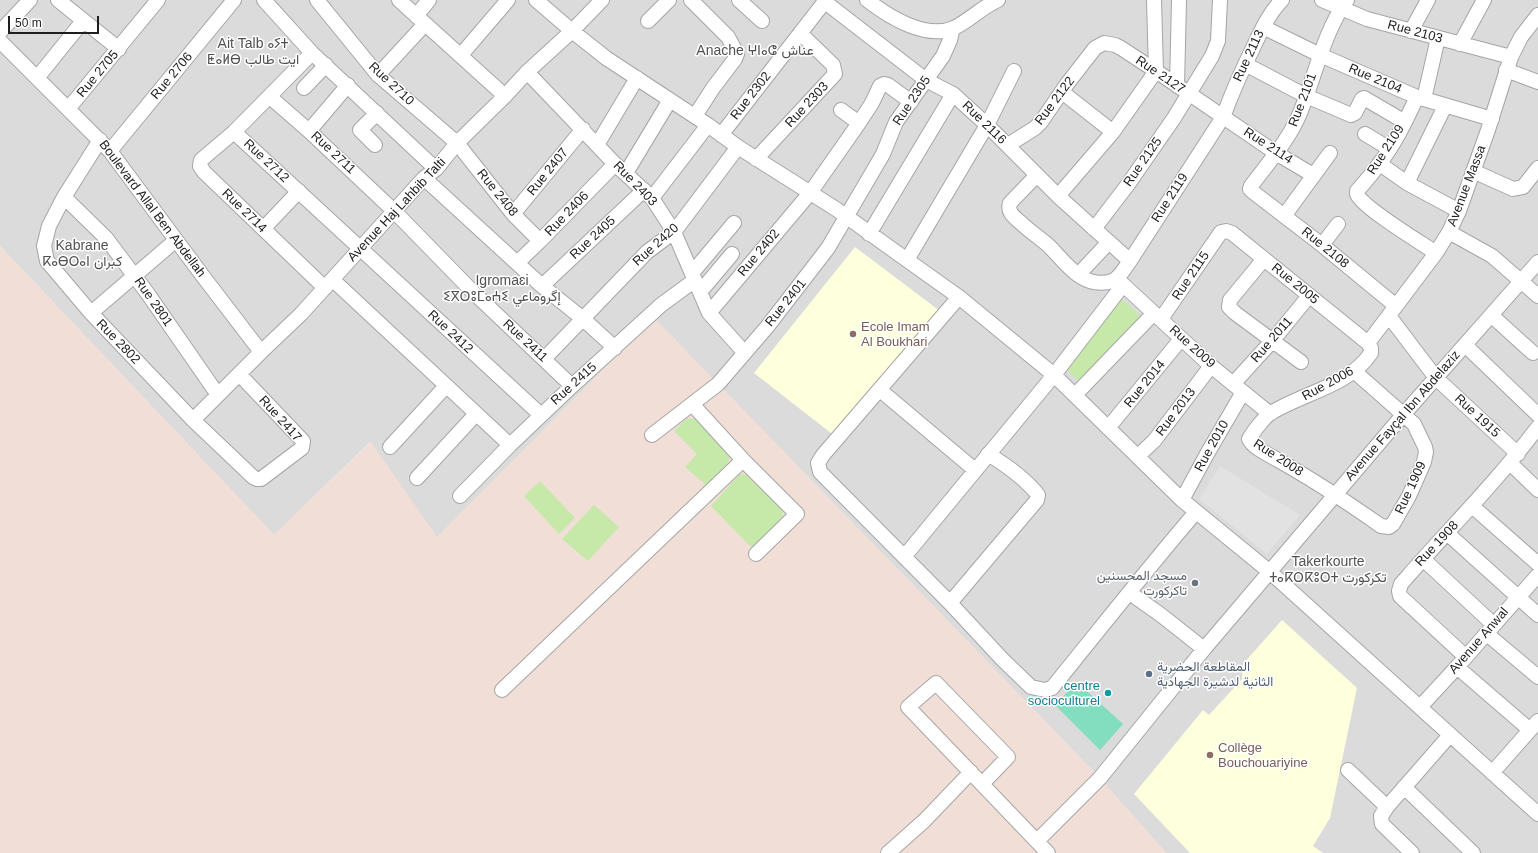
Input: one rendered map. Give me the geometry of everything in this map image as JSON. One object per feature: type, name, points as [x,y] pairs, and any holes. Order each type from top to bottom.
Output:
[{"type":"street","points":[[0,32],[30,0]]},
{"type":"street","points":[[58,0],[119,50]]},
{"type":"street","name":"Rue 2705","points":[[68,109],[119,50],[158,0]]},
{"type":"street","name":"Rue 2706","points":[[110,151],[234,0]]},
{"type":"street","points":[[264,0],[312,52],[348,84],[436,169]]},
{"type":"street","name":"Rue 2710","points":[[317,0],[378,75],[457,143]]},
{"type":"street","points":[[398,0],[506,96]]},
{"type":"street","points":[[378,75],[421,20],[429,0]]},
{"type":"street","points":[[461,55],[508,0]]},
{"type":"street","points":[[536,0],[606,58],[695,116],[756,159],[847,217],[959,297],[1054,375],[1182,500],[1270,572],[1492,773],[1537,811]]},
{"type":"street","name":"Avenue Haj Lahbib Talti","points":[[193,420],[301,314],[424,178],[436,169],[457,143],[506,96],[527,72],[572,31],[602,0]]},
{"type":"street","points":[[648,21],[669,0]]},
{"type":"street","points":[[691,0],[728,37],[737,56],[713,88],[695,116]]},
{"type":"street","points":[[739,0],[762,21]]},
{"type":"street","points":[[867,0],[902,22],[917,29],[942,32],[954,28],[981,5],[998,0]]},
{"type":"street","points":[[1058,196],[1113,132],[1156,71],[1154,0]]},
{"type":"street","points":[[1180,0],[1183,90]]},
{"type":"street","name":"Rue 2125","points":[[1094,229],[1129,183],[1183,90],[1215,49],[1218,41],[1220,0]]},
{"type":"street","name":"Rue 2113","points":[[1223,116],[1245,64],[1263,27],[1276,6],[1282,0]]},
{"type":"street","name":"Rue 2103","points":[[1322,0],[1344,4],[1367,19],[1460,44],[1509,64],[1538,82]]},
{"type":"street","points":[[1411,30],[1428,0]]},
{"type":"street","points":[[1460,44],[1484,0]]},
{"type":"street","name":"Rue 2302","points":[[721,134],[825,1]]},
{"type":"street","name":"Rue 2116","points":[[825,1],[926,80],[953,94],[1008,145],[1058,196],[1130,261]]},
{"type":"street","name":"Rue 2101","points":[[1253,192],[1250,189],[1251,186],[1290,134],[1300,114],[1320,55],[1344,4]]},
{"type":"street","name":"Avenue Massa","points":[[1368,343],[1436,252],[1449,232],[1459,211],[1472,171],[1492,119],[1509,64],[1521,37],[1538,15]]},
{"type":"street","points":[[37,78],[83,21]]},
{"type":"street","name":"Rue 2104","points":[[1263,27],[1320,55],[1420,98],[1492,119]]},
{"type":"street","name":"Rue 2305","points":[[847,217],[883,154],[896,122],[943,56],[954,28]]},
{"type":"street","name":"Rue 2303","points":[[756,159],[835,74],[833,66],[800,33]]},
{"type":"street","name":"Rue 2109","points":[[1436,252],[1391,223],[1361,201],[1357,194],[1357,190],[1380,164],[1420,98],[1438,38]]},
{"type":"street","name":"Boulevard Allal Ben Abdellah","points":[[0,41],[110,151],[261,352]]},
{"type":"street","name":"Rue 2127","points":[[1095,48],[1104,43],[1115,45],[1223,116]]},
{"type":"street","name":"Rue 2122","points":[[1008,145],[1035,128],[1041,122],[1095,48]]},
{"type":"street","name":"Rue 2712","points":[[312,52],[270,97],[234,132],[360,249]]},
{"type":"street","points":[[1245,64],[1306,96],[1351,115],[1355,113],[1362,99],[1367,99],[1405,122]]},
{"type":"street","points":[[304,88],[326,65]]},
{"type":"street","points":[[907,260],[987,125],[1014,71]]},
{"type":"street","name":"Rue 2403","points":[[527,72],[615,164],[648,194],[674,232],[709,313],[744,352]]},
{"type":"street","points":[[597,145],[638,78]]},
{"type":"street","points":[[309,131],[348,84]]},
{"type":"street","name":"Rue 2402","points":[[709,313],[810,192],[859,123],[872,103],[880,86],[882,84],[888,85],[911,102]]},
{"type":"street","points":[[1062,92],[1113,132]]},
{"type":"street","points":[[869,234],[953,94]]},
{"type":"street","name":"Rue 2711","points":[[270,97],[309,131],[394,211]]},
{"type":"street","points":[[626,173],[670,100]]},
{"type":"street","points":[[1407,183],[1445,106]]},
{"type":"street","points":[[841,110],[859,123]]},
{"type":"street","points":[[375,144],[360,130],[377,113]]},
{"type":"street","name":"Rue 2114","points":[[1223,116],[1276,153],[1313,175]]},
{"type":"street","name":"Rue 2119","points":[[904,557],[1054,375],[1120,281],[1130,261],[1223,116]]},
{"type":"street","name":"Rue 2405","points":[[542,286],[648,194],[708,125]]},
{"type":"street","name":"Rue 2407","points":[[513,214],[583,129]]},
{"type":"street","name":"Rue 2714","points":[[234,132],[201,160],[200,166],[204,172],[263,229],[329,284],[446,386],[510,445]]},
{"type":"street","points":[[1365,134],[1390,149]]},
{"type":"street","points":[[64,197],[100,140]]},
{"type":"street","name":"Rue 2408","points":[[457,143],[513,214],[540,241]]},
{"type":"street","name":"Rue 2420","points":[[544,359],[647,252],[674,232],[738,147]]},
{"type":"street","points":[[1284,216],[1330,153]]},
{"type":"street","name":"Rue 2406","points":[[517,263],[615,164]]},
{"type":"street","points":[[1380,164],[1407,183],[1459,211]]},
{"type":"street","points":[[1472,171],[1513,189],[1524,187],[1538,168]]},
{"type":"street","points":[[1036,175],[1010,203],[1008,207],[1009,211],[1024,226],[1047,244],[1078,275],[1086,280],[1102,282],[1120,281]]},
{"type":"street","points":[[424,178],[542,286],[582,318],[615,348]]},
{"type":"street","points":[[263,229],[299,191]]},
{"type":"street","name":"Rue 2108","points":[[1253,192],[1322,245],[1392,311],[1436,378]]},
{"type":"street","name":"Rue 2802","points":[[64,197],[49,226],[45,239],[44,253],[47,261],[91,313],[193,420]]},
{"type":"street","name":"Rue 2801","points":[[64,197],[106,238],[218,395]]},
{"type":"street","name":"Rue 2411","points":[[394,211],[473,292],[572,386]]},
{"type":"street","name":"Rue 2401","points":[[652,435],[718,384],[767,327],[811,272],[847,217]]},
{"type":"street","points":[[696,282],[734,222]]},
{"type":"street","points":[[1322,245],[1338,224]]},
{"type":"street","name":"Rue 2005","points":[[1221,232],[1226,231],[1232,233],[1368,343]]},
{"type":"street","name":"Rue 2115","points":[[1075,395],[1158,316],[1221,232]]},
{"type":"street","points":[[1449,232],[1492,256],[1538,296]]},
{"type":"street","points":[[91,313],[176,240]]},
{"type":"street","points":[[1078,275],[1109,242]]},
{"type":"street","name":"Rue 2412","points":[[360,249],[541,415]]},
{"type":"street","points":[[696,282],[732,254]]},
{"type":"street","points":[[1264,259],[1230,300],[1230,307],[1235,313],[1301,362]]},
{"type":"street","name":"Avenue Fayçal Ibn Abdelaziz","points":[[1037,841],[1100,778],[1204,649],[1403,415],[1538,262]]},
{"type":"street","name":"Rue 2009","points":[[1120,281],[1211,366],[1270,413]]},
{"type":"street","name":"Rue 2415","points":[[460,496],[510,445],[572,386],[666,301],[696,282]]},
{"type":"street","name":"Rue 2011","points":[[1238,388],[1273,340],[1309,296]]},
{"type":"street","points":[[959,297],[823,455],[818,463],[820,472],[1031,687],[1045,690],[1052,688],[1130,593],[1142,576],[1196,512]]},
{"type":"street","points":[[1491,315],[1533,353]]},
{"type":"street","name":"Rue 2014","points":[[1108,428],[1181,339]]},
{"type":"street","name":"Rue 2006","points":[[1270,413],[1330,385],[1354,371],[1371,353],[1371,348],[1368,343]]},
{"type":"street","points":[[1464,345],[1538,415]]},
{"type":"street","name":"Rue 2013","points":[[1138,456],[1154,440],[1211,366]]},
{"type":"street","points":[[1354,371],[1403,415]]},
{"type":"street","name":"Rue 2417","points":[[193,420],[257,479],[261,479],[302,448],[303,444],[301,438],[239,374]]},
{"type":"street","name":"Rue 1915","points":[[1436,378],[1514,458],[1538,490]]},
{"type":"street","points":[[390,447],[446,386]]},
{"type":"street","name":"Rue 2010","points":[[1182,500],[1207,454],[1238,388]]},
{"type":"street","points":[[880,390],[975,470]]},
{"type":"street","points":[[692,404],[743,460],[797,514],[756,554]]},
{"type":"street","name":"Rue 2008","points":[[1270,413],[1250,437],[1249,440],[1251,443],[1336,495]]},
{"type":"street","points":[[417,478],[476,414]]},
{"type":"street","name":"Rue 1909","points":[[1336,495],[1381,526],[1389,527],[1393,524],[1409,496],[1424,462],[1426,452],[1414,424],[1403,415]]},
{"type":"street","name":"Rue 1908","points":[[1462,662],[1400,596],[1401,584],[1514,458],[1538,427]]},
{"type":"street","points":[[950,603],[1037,500],[1038,495],[1032,488],[1005,465],[988,454]]},
{"type":"street","points":[[502,690],[743,460]]},
{"type":"street","points":[[1472,506],[1538,564]]},
{"type":"street","points":[[1447,532],[1538,615]]},
{"type":"street","points":[[1423,559],[1538,677]]},
{"type":"street","name":"Avenue Anwal","points":[[1420,707],[1462,662],[1538,575]]},
{"type":"street","points":[[1130,593],[1204,649]]},
{"type":"street","points":[[1462,662],[1534,726],[1492,773]]},
{"type":"street","points":[[982,784],[1008,757],[936,683],[908,708],[1048,853]]},
{"type":"street","points":[[1412,853],[1382,824],[1381,816],[1404,787],[1450,735]]},
{"type":"street","points":[[1348,770],[1387,807]]},
{"type":"street","points":[[888,853],[924,821],[971,772]]},
{"type":"street","points":[[1404,787],[1473,853]]},
{"type":"shaded area","points":[[0,0],[1538,0],[1538,853],[1166,853],[1100,778],[654,318],[437,538],[370,442],[274,535],[0,246]]},
{"type":"shaded area","points":[[0,246],[274,535],[371,442],[437,537],[654,318],[1100,778],[1166,853],[0,853]]},
{"type":"shaded area","name":"Ecole Imam Al Boukhari","points":[[855,247],[940,311],[836,437],[754,373]]},
{"type":"shaded area","points":[[1220,466],[1300,515],[1267,554],[1199,499]]},
{"type":"shaded area","points":[[1282,620],[1357,688],[1330,818],[1313,846],[1323,853],[1190,853],[1134,794],[1203,710],[1209,715],[1242,679],[1243,664]]},
{"type":"green space","points":[[1122,299],[1144,319],[1081,383],[1067,370]]},
{"type":"green space","points":[[687,418],[696,419],[730,457],[728,463],[706,485],[685,467],[697,454],[674,431]]},
{"type":"green space","points":[[740,474],[746,475],[782,509],[783,517],[752,548],[711,506]]},
{"type":"green space","points":[[540,481],[575,518],[559,534],[524,496]]},
{"type":"green space","points":[[594,505],[619,527],[588,561],[562,539]]},
{"type":"green space","points":[[1077,682],[1123,724],[1100,750],[1055,705]]},
{"type":"place","name":"Ecole Imam Al Boukhari","points":[[853,334]]},
{"type":"place","name":"مسجد المحسنين تاكركورت","points":[[1195,583]]},
{"type":"place","name":"المقاطعة الحضرية الثانية لدشيرة الجهادية","points":[[1149,674]]},
{"type":"place","name":"centre socioculturel","points":[[1108,693]]},
{"type":"place","name":"Collège Bouchouariyine","points":[[1210,755]]},
{"type":"district","name":"Anache ⵖⵏⴰⵛ عناش","points":[[755,51]]},
{"type":"district","name":"Ait Talb ⴰⵢⵜ ⵟⴰⵍⴱ ايت طالب","points":[[253,52]]},
{"type":"district","name":"Kabrane ⴽⴰⴱⵔⴰⵏ كبران","points":[[82,254]]},
{"type":"district","name":"Igromaɛi ⵉⴳⵔⵓⵎⴰⵄⵉ إگروماعي","points":[[502,290]]},
{"type":"district","name":"Takerkourte ⵜⴰⴽⵔⴽⵓⵔⵜ تكركورت","points":[[1328,570]]}]
